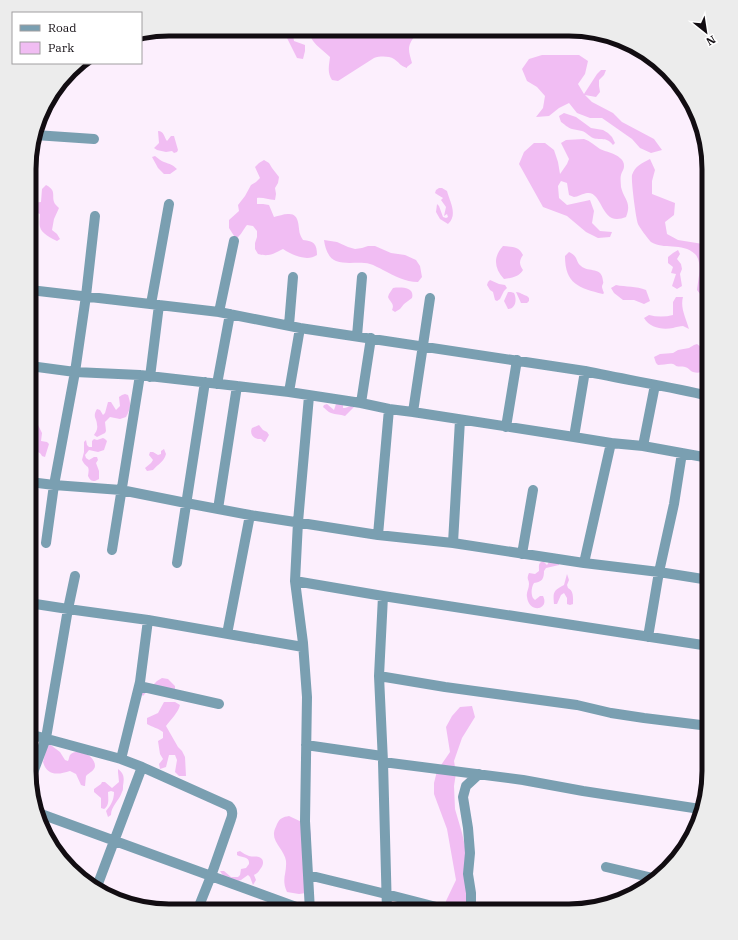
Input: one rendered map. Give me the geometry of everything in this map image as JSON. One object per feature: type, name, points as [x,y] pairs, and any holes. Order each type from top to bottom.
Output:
[{"type":"street","points":[[41,135],[94,139]]},
{"type":"street","points":[[112,550],[121,490],[145,376],[168,204]]},
{"type":"street","points":[[46,543],[54,485],[75,372],[96,216]]},
{"type":"street","points":[[219,312],[234,240]]},
{"type":"street","points":[[289,325],[293,277]]},
{"type":"street","points":[[357,336],[362,277]]},
{"type":"street","points":[[36,291],[219,312],[300,328],[585,371],[702,394]]},
{"type":"street","points":[[413,412],[430,298]]},
{"type":"street","points":[[217,384],[230,314]]},
{"type":"street","points":[[289,392],[300,328]]},
{"type":"street","points":[[361,403],[371,338]]},
{"type":"street","points":[[506,427],[517,360]]},
{"type":"street","points":[[36,367],[75,372],[145,376],[289,392],[460,420],[611,443],[643,446],[702,457]]},
{"type":"street","points":[[574,437],[585,371]]},
{"type":"street","points":[[177,563],[205,382]]},
{"type":"street","points":[[643,446],[654,385]]},
{"type":"street","points":[[218,509],[237,386]]},
{"type":"street","points":[[309,396],[298,522],[295,581],[307,697],[305,821],[309,904]]},
{"type":"street","points":[[378,535],[389,409]]},
{"type":"street","points":[[453,543],[460,420]]},
{"type":"street","points":[[584,563],[611,443]]},
{"type":"street","points":[[648,637],[659,572],[674,504],[682,453]]},
{"type":"street","points":[[36,483],[121,490],[250,515],[378,535],[453,543],[702,579]]},
{"type":"street","points":[[522,554],[533,490]]},
{"type":"street","points":[[227,634],[250,515]]},
{"type":"street","points":[[36,765],[46,738],[75,576]]},
{"type":"street","points":[[295,581],[702,645]]},
{"type":"street","points":[[383,596],[379,676],[383,759],[387,904]]},
{"type":"street","points":[[36,604],[148,620],[303,647]]},
{"type":"street","points":[[121,759],[139,686],[148,620]]},
{"type":"street","points":[[379,676],[445,687],[577,705],[638,717],[702,725]]},
{"type":"street","points":[[139,686],[219,704]]},
{"type":"street","points":[[36,736],[121,759],[229,806],[232,809],[233,813],[231,819],[200,904]]},
{"type":"street","points":[[306,746],[696,808]]},
{"type":"street","points":[[98,883],[142,767]]},
{"type":"street","points":[[471,904],[468,874],[470,853],[463,797],[466,786],[479,774]]},
{"type":"street","points":[[44,815],[289,904]]},
{"type":"street","points":[[606,867],[649,877]]},
{"type":"street","points":[[308,875],[425,904]]},
{"type":"green space","points":[[286,36],[293,36],[294,41],[305,45],[303,59],[297,58]]},
{"type":"green space","points":[[310,36],[415,36],[409,46],[412,63],[407,68],[392,58],[376,57],[338,81],[332,80],[329,72],[330,57]]},
{"type":"green space","points":[[542,55],[579,55],[588,61],[585,74],[578,84],[584,94],[597,74],[601,70],[606,70],[604,75],[599,80],[600,92],[596,97],[585,95],[592,102],[613,113],[622,122],[654,139],[662,150],[651,153],[640,148],[632,139],[602,118],[590,118],[577,113],[569,103],[559,108],[549,116],[536,117],[543,108],[545,96],[537,87],[527,81],[522,69],[529,59]]},
{"type":"green space","points":[[564,113],[576,117],[591,128],[603,130],[612,137],[615,143],[613,145],[606,140],[596,139],[583,132],[569,128],[561,122],[559,116]]},
{"type":"green space","points":[[158,131],[163,133],[167,141],[171,136],[174,136],[178,150],[177,152],[166,152],[154,148],[159,143]]},
{"type":"green space","points":[[584,139],[600,149],[616,155],[623,161],[624,167],[621,175],[621,187],[628,204],[628,212],[626,217],[618,219],[612,218],[592,194],[586,193],[574,197],[569,195],[567,183],[561,181],[558,186],[559,198],[567,205],[590,200],[594,211],[592,223],[600,231],[612,232],[610,237],[598,238],[586,232],[567,216],[543,207],[519,164],[524,152],[534,143],[545,143],[554,150],[560,174],[569,159],[561,143],[566,140]]},
{"type":"green space","points":[[155,156],[177,169],[170,174],[164,174],[158,168],[152,157]]},
{"type":"green space","points":[[650,159],[655,170],[652,181],[652,194],[675,203],[674,215],[665,222],[667,234],[678,240],[702,244],[702,296],[697,290],[699,262],[695,254],[684,248],[661,246],[651,242],[638,224],[632,175],[637,167]]},
{"type":"green space","points":[[264,160],[269,163],[279,177],[275,188],[275,200],[257,198],[257,204],[269,205],[274,217],[286,214],[292,214],[295,216],[298,221],[300,234],[303,240],[310,241],[314,244],[317,255],[304,258],[283,249],[274,254],[258,254],[255,249],[257,231],[253,226],[247,225],[236,239],[229,228],[229,220],[239,211],[238,205],[251,185],[260,178],[255,167]]},
{"type":"green space","points":[[46,185],[52,190],[54,202],[59,208],[54,219],[52,230],[60,239],[57,241],[47,236],[42,231],[40,214],[36,212],[36,202],[41,202],[42,189]]},
{"type":"green space","points":[[439,188],[447,191],[452,208],[452,217],[448,224],[440,219],[436,212],[437,204],[443,217],[448,217],[447,214],[444,216],[446,207],[441,200],[443,198],[435,193]]},
{"type":"green space","points":[[324,240],[337,242],[355,249],[375,246],[391,253],[405,255],[416,260],[420,266],[422,277],[418,282],[409,281],[370,264],[344,263],[333,260],[326,249]]},
{"type":"green space","points":[[503,246],[517,248],[523,255],[520,262],[523,270],[515,277],[504,279],[498,271],[496,258]]},
{"type":"green space","points":[[678,250],[680,254],[677,259],[681,264],[682,269],[680,274],[682,286],[677,289],[672,286],[676,274],[671,273],[673,267],[668,263],[668,257]]},
{"type":"green space","points":[[569,252],[576,257],[581,266],[600,273],[603,282],[603,294],[580,287],[571,279],[568,273],[565,256]]},
{"type":"green space","points":[[490,280],[505,285],[507,288],[497,301],[495,300],[493,292],[487,285]]},
{"type":"green space","points":[[616,285],[646,290],[650,301],[644,304],[634,300],[623,300],[614,293],[611,288]]},
{"type":"green space","points":[[393,288],[407,288],[412,294],[412,298],[395,312],[392,310],[393,305],[388,297]]},
{"type":"green space","points":[[508,292],[514,293],[516,301],[511,309],[508,309],[504,301]]},
{"type":"green space","points":[[516,292],[527,296],[529,301],[527,303],[521,303]]},
{"type":"green space","points":[[676,297],[683,297],[683,309],[689,329],[683,326],[669,329],[657,328],[644,318],[649,315],[673,315],[673,302]]},
{"type":"green space","points":[[697,344],[702,349],[702,371],[699,373],[693,372],[686,367],[676,366],[673,364],[658,365],[656,363],[654,357],[660,354],[673,353]]},
{"type":"green space","points":[[125,394],[128,395],[130,404],[126,417],[120,419],[110,417],[105,422],[105,433],[97,437],[94,435],[97,428],[95,416],[97,409],[100,410],[103,415],[108,402],[111,402],[116,410],[120,406],[119,397]]},
{"type":"green space","points":[[339,403],[343,405],[343,408],[351,406],[354,407],[345,416],[331,413],[323,407],[327,404],[334,410],[336,404]]},
{"type":"green space","points":[[36,424],[38,425],[42,433],[41,441],[49,444],[45,457],[36,451]]},
{"type":"green space","points":[[259,425],[269,435],[265,442],[261,439],[254,438],[251,432],[252,428]]},
{"type":"green space","points":[[103,438],[107,441],[104,450],[98,452],[89,450],[85,455],[89,460],[97,457],[98,460],[96,463],[99,471],[99,479],[92,481],[88,476],[88,468],[82,460],[84,442],[86,440],[87,445],[92,447],[92,441],[94,439],[97,440]]},
{"type":"green space","points":[[164,449],[166,454],[162,461],[153,470],[147,471],[145,468],[153,460],[149,455],[150,452],[158,455],[161,454],[161,451]]},
{"type":"green space","points":[[550,560],[559,562],[559,565],[546,568],[542,580],[534,583],[532,587],[533,598],[535,600],[540,596],[543,596],[544,601],[542,607],[535,608],[531,606],[527,597],[529,584],[528,575],[529,573],[535,574],[539,571],[539,565],[541,562],[543,561],[547,565]]},
{"type":"green space","points":[[567,574],[569,580],[567,585],[572,593],[573,604],[567,604],[567,598],[564,593],[561,595],[557,604],[554,604],[554,592],[564,585]]},
{"type":"green space","points":[[162,678],[168,679],[175,686],[173,691],[147,691],[143,696],[141,694],[141,687],[152,686]]},
{"type":"green space","points":[[164,702],[175,702],[180,705],[166,726],[185,757],[186,776],[179,776],[175,772],[177,760],[175,755],[169,755],[166,767],[160,769],[159,764],[163,759],[160,754],[158,741],[163,738],[163,732],[147,724],[147,718],[158,713]]},
{"type":"green space","points":[[472,706],[475,717],[462,738],[454,761],[456,773],[454,786],[455,809],[470,868],[469,904],[446,904],[456,880],[447,829],[434,794],[434,783],[437,771],[450,752],[446,727],[452,716],[460,707]]},
{"type":"green space","points":[[48,743],[60,752],[65,760],[68,761],[70,755],[77,752],[85,753],[92,759],[95,767],[86,776],[85,786],[81,785],[76,774],[70,771],[57,774],[47,770],[43,762]]},
{"type":"green space","points":[[118,769],[124,777],[123,790],[112,809],[111,815],[108,817],[106,811],[112,802],[114,792],[108,792],[108,803],[104,809],[101,808],[101,798],[94,792],[94,789],[102,782],[105,782],[112,788],[119,782]]},
{"type":"green space","points":[[289,816],[306,824],[310,829],[311,835],[306,893],[299,894],[287,892],[284,884],[286,861],[284,854],[275,840],[274,833],[279,820],[283,817]]},
{"type":"green space","points":[[240,851],[246,855],[259,857],[263,860],[262,866],[254,875],[256,880],[253,885],[248,875],[238,881],[224,877],[220,871],[224,871],[231,877],[238,877],[240,875],[241,869],[246,868],[249,861],[247,858],[237,855],[237,852]]}]
